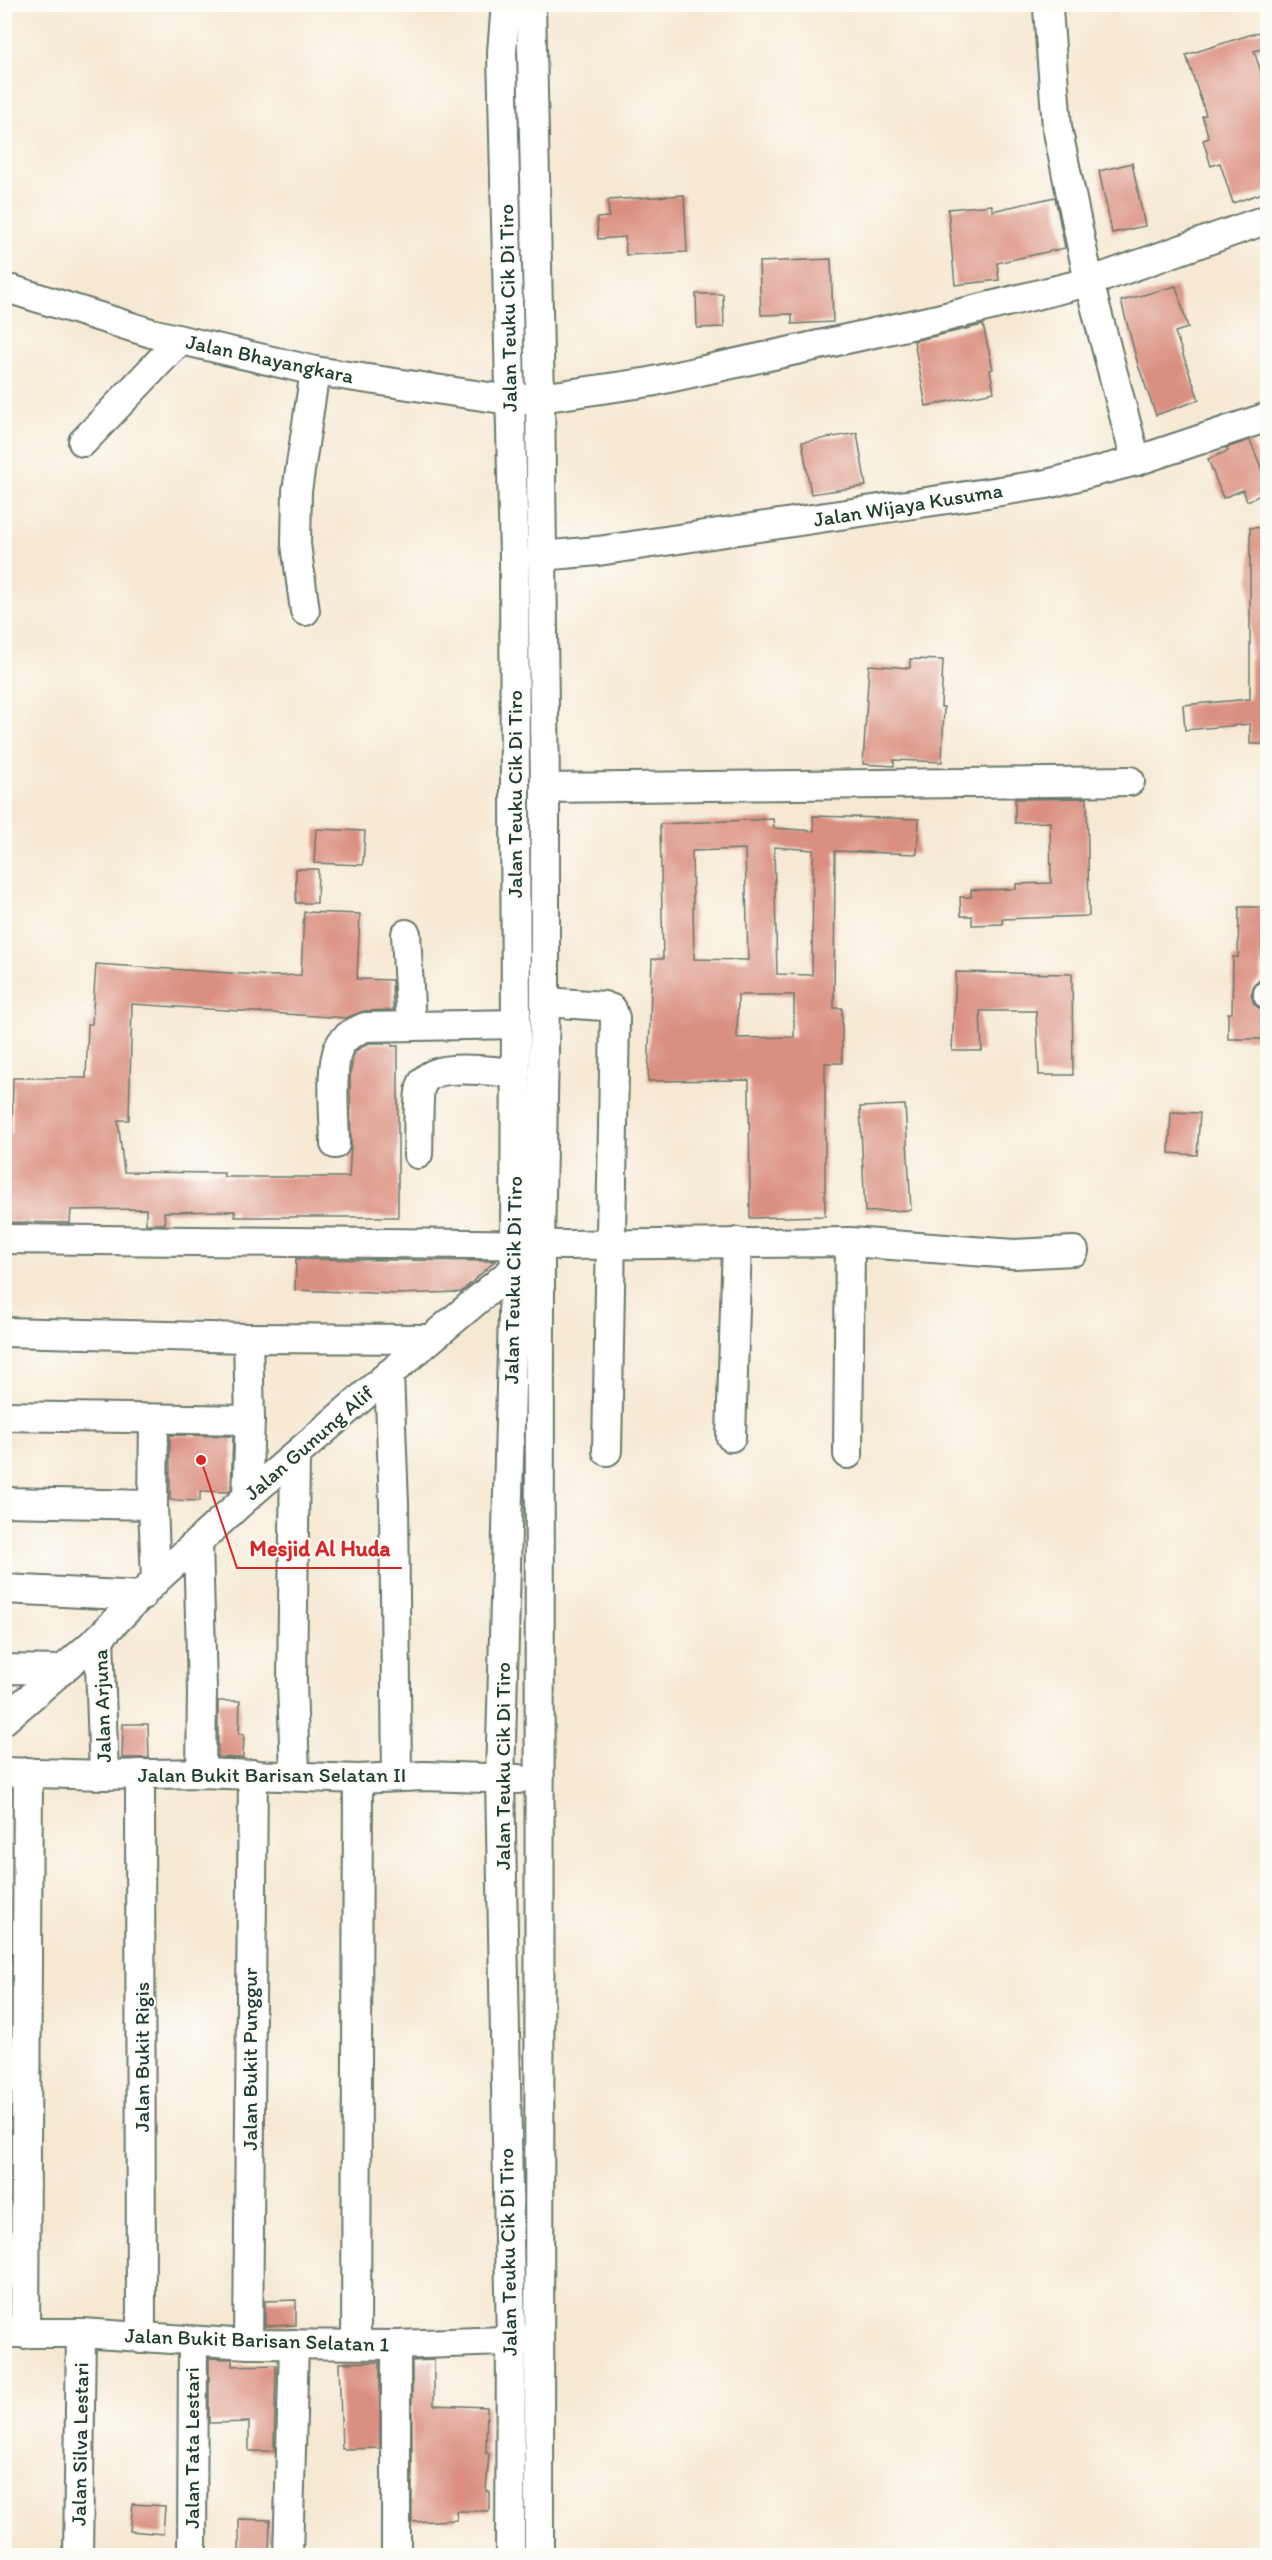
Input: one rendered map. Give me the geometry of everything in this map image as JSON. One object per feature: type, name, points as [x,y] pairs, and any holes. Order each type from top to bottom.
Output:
[{"type":"street","name":"Jalan Teuku Cik Di Tiro","points":[[507,4],[502,52],[514,667],[516,1073],[538,1779],[539,2556]]},
{"type":"street","name":"Jalan Teuku Cik Di Tiro","points":[[510,2556],[511,2342],[500,1779],[523,1252],[545,1002],[540,398],[531,4]]},
{"type":"street","points":[[1050,4],[1048,9],[1057,127],[1089,282],[1137,462]]},
{"type":"street","name":"Jalan Bhayangkara","points":[[4,290],[14,290],[180,340],[315,371],[510,400],[540,398],[650,382],[933,320],[1089,282],[1268,219]]},
{"type":"street","points":[[83,442],[180,340]]},
{"type":"street","points":[[305,611],[296,544],[297,491],[315,371]]},
{"type":"street","name":"Jalan Wijaya Kusuma","points":[[541,556],[609,549],[1047,484],[1137,462],[1268,417]]},
{"type":"street","points":[[514,667],[543,665]]},
{"type":"street","points":[[545,788],[1130,781]]},
{"type":"street","points":[[406,934],[411,1025]]},
{"type":"street","points":[[545,1002],[604,1006],[612,1010],[615,1018],[607,1451]]},
{"type":"street","points":[[335,1144],[334,1060],[340,1043],[350,1034],[365,1027],[516,1024]]},
{"type":"street","points":[[418,1154],[421,1084],[430,1074],[442,1070],[516,1073]]},
{"type":"street","points":[[4,1239],[523,1252],[610,1243],[737,1242],[850,1242],[1014,1254],[1074,1251]]},
{"type":"street","points":[[731,1437],[737,1242]]},
{"type":"street","points":[[848,1454],[850,1242]]},
{"type":"street","name":"Jalan Gunung Alif","points":[[4,1720],[99,1638],[247,1497],[430,1339],[523,1252]]},
{"type":"street","points":[[4,1332],[248,1338],[430,1339]]},
{"type":"street","points":[[247,1497],[250,1420],[248,1338]]},
{"type":"street","points":[[388,1374],[394,1516],[397,1777]]},
{"type":"street","points":[[4,1416],[250,1420]]},
{"type":"street","points":[[4,1589],[149,1588],[154,1419]]},
{"type":"street","points":[[295,1457],[292,1682],[295,1776]]},
{"type":"street","points":[[4,1502],[153,1505]]},
{"type":"street","points":[[198,1543],[202,1689],[201,1773]]},
{"type":"street","name":"Jalan Arjuna","points":[[99,1638],[104,1775]]},
{"type":"street","points":[[4,1669],[62,1670]]},
{"type":"street","points":[[15,2333],[16,1772]]},
{"type":"street","name":"Jalan Bukit Barisan Selatan II","points":[[16,1772],[104,1775],[253,1774],[358,1779],[424,1776],[538,1779]]},
{"type":"street","name":"Jalan Bukit Rigis","points":[[140,1774],[141,2339]]},
{"type":"street","name":"Jalan Bukit Punggur","points":[[248,2344],[253,1774]]},
{"type":"street","points":[[356,2344],[358,1779]]},
{"type":"street","name":"Jalan Bukit Barisan Selatan 1","points":[[15,2333],[81,2333],[141,2339],[248,2344],[396,2345],[511,2342],[540,2338]]},
{"type":"street","name":"Jalan Silva Lestari","points":[[78,2556],[81,2333]]},
{"type":"street","name":"Jalan Tata Lestari","points":[[192,2556],[193,2341]]},
{"type":"street","points":[[288,2556],[294,2344]]},
{"type":"street","points":[[396,2345],[396,2556]]},
{"type":"building","points":[[1268,29],[1268,47],[1254,51],[1268,93],[1268,191],[1233,203],[1220,163],[1211,166],[1203,140],[1209,138],[1202,116],[1206,115],[1186,55]]},
{"type":"building","points":[[1132,163],[1145,226],[1112,233],[1099,171]]},
{"type":"building","points":[[684,195],[687,252],[626,255],[625,237],[598,239],[597,218],[609,217],[608,200]]},
{"type":"building","points":[[1055,197],[1065,248],[997,263],[999,280],[955,285],[948,209],[992,205],[992,211]]},
{"type":"building","points":[[831,259],[833,322],[792,324],[792,314],[761,315],[759,262]]},
{"type":"building","points":[[1176,286],[1188,328],[1175,332],[1199,400],[1156,415],[1138,365],[1121,301]]},
{"type":"building","points":[[696,294],[723,294],[724,327],[697,328]]},
{"type":"building","points":[[983,325],[993,369],[990,370],[994,392],[926,406],[914,341]]},
{"type":"building","points":[[857,433],[866,486],[811,494],[802,442]]},
{"type":"building","points":[[1250,440],[1268,485],[1268,492],[1247,501],[1243,490],[1223,498],[1208,459],[1228,451],[1226,448]]},
{"type":"building","points":[[1268,527],[1268,744],[1250,744],[1250,724],[1185,730],[1183,705],[1250,699],[1250,528]]},
{"type":"building","points":[[910,659],[943,660],[942,762],[894,760],[894,766],[863,764],[869,665],[910,668]]},
{"type":"building","points":[[1087,798],[1089,916],[1002,919],[1003,924],[972,925],[972,916],[961,916],[960,897],[971,897],[971,890],[1016,889],[1016,884],[1051,883],[1050,822],[1015,823],[1015,799]]},
{"type":"building","points":[[813,816],[919,819],[917,854],[835,851],[834,1008],[842,1008],[842,1063],[825,1063],[825,1216],[750,1218],[749,1080],[648,1081],[652,959],[663,959],[660,824],[773,819],[774,828],[814,831]],"holes":[[[774,847],[813,850],[812,975],[777,974]],[[745,849],[748,960],[694,959],[692,851]],[[738,995],[794,995],[794,1037],[737,1038]]]},
{"type":"building","points":[[316,829],[365,831],[363,865],[314,863]]},
{"type":"building","points":[[296,869],[318,869],[317,903],[296,903]]},
{"type":"building","points":[[1239,907],[1263,907],[1261,979],[1254,985],[1251,995],[1254,1004],[1261,1010],[1261,1013],[1264,1013],[1264,1039],[1228,1039],[1228,1013],[1232,1013],[1233,957],[1238,957]]},
{"type":"building","points":[[304,912],[360,914],[357,979],[392,980],[393,1010],[364,1011],[346,1018],[132,1004],[129,1120],[118,1120],[124,1172],[224,1173],[224,1177],[349,1177],[350,1077],[353,1056],[357,1050],[369,1043],[392,1043],[392,1046],[398,1046],[398,1217],[235,1217],[235,1211],[164,1212],[165,1224],[146,1224],[146,1209],[71,1210],[70,1223],[4,1222],[4,1133],[12,1133],[13,1078],[86,1078],[88,1024],[92,1024],[96,964],[273,976],[301,975]]},
{"type":"building","points":[[956,972],[1072,974],[1073,1075],[1039,1075],[1036,1011],[980,1011],[982,1051],[952,1051]]},
{"type":"building","points":[[905,1105],[911,1210],[865,1212],[860,1107]]},
{"type":"building","points":[[1171,1112],[1200,1113],[1197,1155],[1169,1153]]},
{"type":"building","points":[[296,1259],[495,1261],[461,1292],[396,1294],[295,1290]]},
{"type":"building","points":[[170,1435],[233,1436],[231,1489],[228,1492],[200,1491],[200,1501],[170,1500]]},
{"type":"building","points":[[218,1701],[240,1701],[239,1734],[244,1734],[243,1758],[218,1757]]},
{"type":"building","points":[[123,1724],[148,1724],[149,1758],[122,1758]]},
{"type":"building","points":[[296,2300],[296,2325],[265,2326],[265,2301]]},
{"type":"building","points":[[209,2358],[232,2359],[232,2366],[276,2365],[274,2451],[249,2451],[249,2422],[209,2423]]},
{"type":"building","points":[[434,2360],[434,2405],[487,2407],[486,2453],[489,2454],[486,2491],[489,2491],[489,2511],[456,2511],[457,2520],[412,2522],[412,2361]]},
{"type":"building","points":[[380,2362],[380,2448],[342,2449],[339,2363]]},
{"type":"building","points":[[133,2504],[165,2506],[163,2534],[130,2531]]},
{"type":"building","points":[[239,2519],[270,2520],[269,2556],[239,2556]]},
{"type":"place","name":"Mesjid Al Huda","points":[[201,1460]]}]
